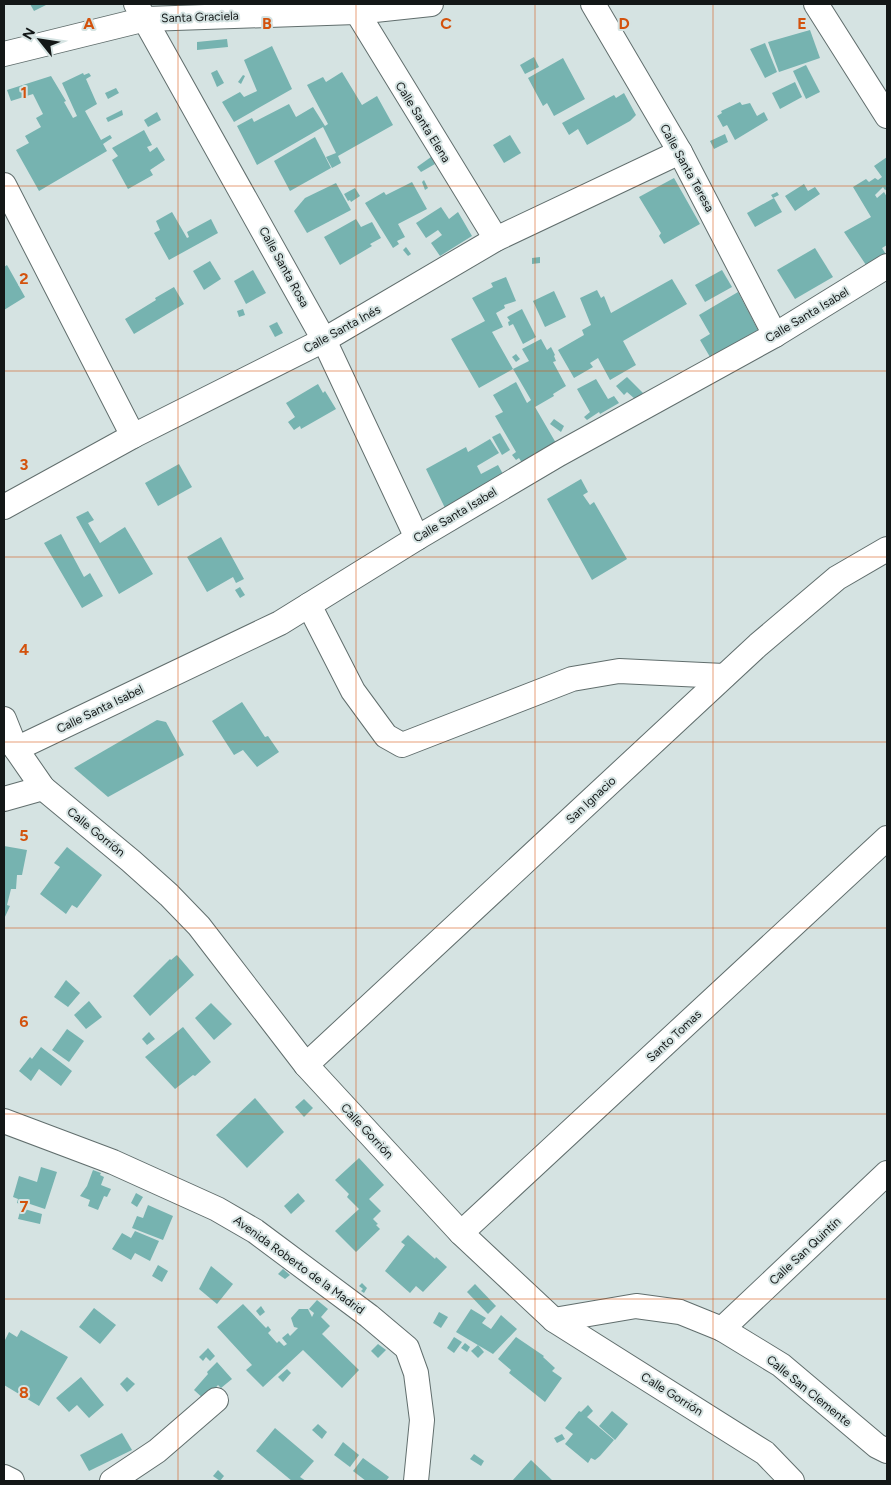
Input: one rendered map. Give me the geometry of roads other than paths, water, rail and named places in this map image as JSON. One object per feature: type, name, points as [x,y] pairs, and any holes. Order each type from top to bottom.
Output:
[{"type":"street","name":"Santa Graciela","points":[[4,54],[141,12],[354,8],[431,4]]},
{"type":"street","name":"Calle Santa Teresa","points":[[593,4],[680,152],[775,335]]},
{"type":"street","points":[[816,4],[887,116]]},
{"type":"street","name":"Calle Santa Elena","points":[[354,8],[496,239]]},
{"type":"street","name":"Calle Santa Rosa","points":[[141,12],[324,340],[417,538]]},
{"type":"street","name":"Calle Santa Inés","points":[[4,507],[133,436],[324,340],[496,239],[680,152]]},
{"type":"street","points":[[4,184],[133,436]]},
{"type":"street","name":"Calle Santa Isabel","points":[[16,749],[280,623],[417,538],[559,454],[775,335],[887,266]]},
{"type":"street","name":"San Ignacio","points":[[306,1065],[758,645],[837,578],[887,550]]},
{"type":"street","points":[[309,606],[354,691],[386,736],[402,745],[572,679],[619,671],[724,676]]},
{"type":"street","name":"Calle Gorrión","points":[[4,719],[16,749],[42,788],[169,894],[199,926],[306,1065],[462,1233],[554,1320],[765,1453],[792,1481]]},
{"type":"street","points":[[4,799],[42,788]]},
{"type":"street","name":"Santo Tomas","points":[[462,1233],[887,838]]},
{"type":"street","name":"Avenida Roberto de la Madrid","points":[[4,1122],[113,1162],[217,1209],[255,1231],[369,1316],[406,1348],[416,1373],[422,1420],[416,1481]]},
{"type":"street","name":"Calle San Quintín","points":[[722,1329],[887,1173]]},
{"type":"street","name":"Calle San Clemente","points":[[554,1320],[636,1306],[680,1312],[722,1329],[781,1365],[877,1446],[887,1451]]},
{"type":"street","points":[[112,1481],[157,1451],[216,1400]]},
{"type":"street","points":[[4,1477],[12,1481]]}]
